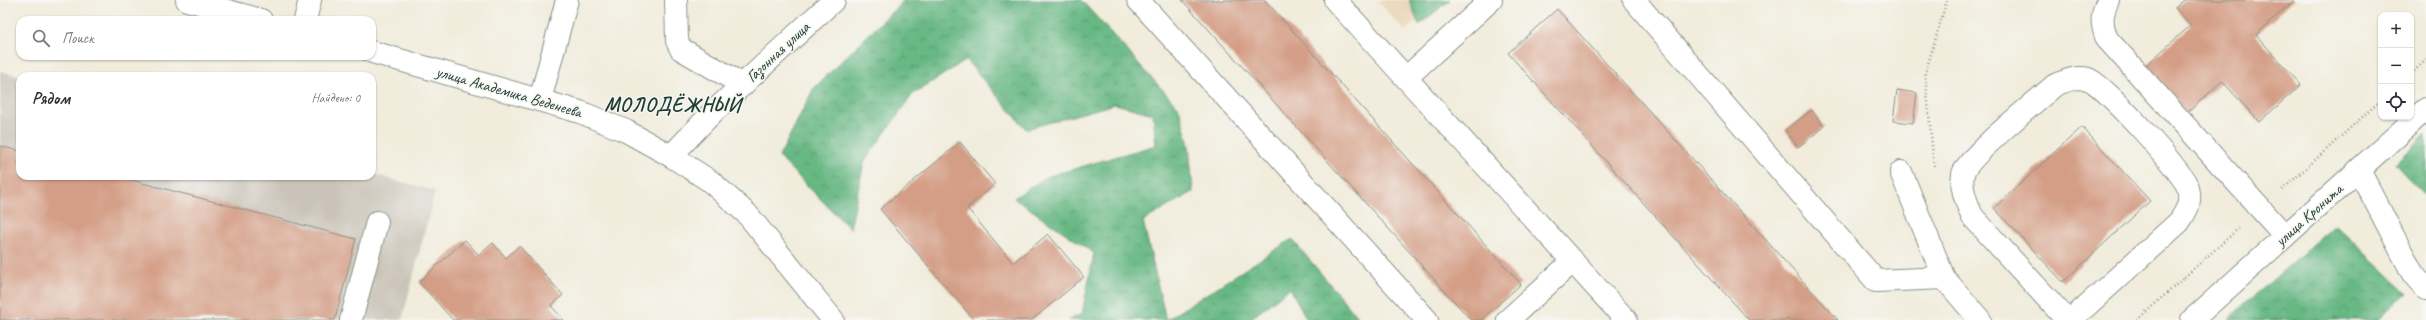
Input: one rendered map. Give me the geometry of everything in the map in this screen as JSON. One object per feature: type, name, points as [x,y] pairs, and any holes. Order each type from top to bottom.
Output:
[{"type":"street","points":[[186,0],[246,16]]},
{"type":"street","points":[[306,16],[310,0]]},
{"type":"street","points":[[540,100],[567,0]]},
{"type":"street","points":[[676,0],[677,41],[682,49],[742,85]]},
{"type":"street","name":"Газонная улица","points":[[671,156],[742,85],[834,0]]},
{"type":"street","points":[[1138,0],[1427,320]]},
{"type":"street","points":[[1335,0],[1626,320]]},
{"type":"street","points":[[1406,78],[1491,0]]},
{"type":"street","points":[[1634,0],[1876,281],[1944,278]]},
{"type":"street","points":[[2108,0],[2102,13],[2102,26],[2107,39],[2285,236]]},
{"type":"street","name":"улица Академика Веденеева","points":[[376,53],[580,112],[626,131],[671,156],[710,181],[747,214],[833,320]]},
{"type":"street","points":[[2067,320],[1972,216],[1964,196],[1963,174],[1976,157],[2055,85],[2072,78],[2089,79],[2106,91],[2180,172],[2189,189],[2189,208],[2179,222],[2071,320]]},
{"type":"street","name":"улица Кронита","points":[[2192,320],[2426,109]]},
{"type":"street","points":[[2359,170],[2422,276]]},
{"type":"street","points":[[1901,172],[1944,278],[1980,320]]},
{"type":"street","points":[[351,320],[377,222]]},
{"type":"street","points":[[1508,320],[1573,261]]},
{"type":"path","points":[[1934,168],[1925,74],[1948,0]]},
{"type":"path","points":[[2414,71],[2426,60]]},
{"type":"shaded area","points":[[1377,0],[1439,0],[1405,31]]},
{"type":"shaded area","points":[[0,71],[16,75],[16,180],[376,180],[376,175],[435,191],[402,320],[0,320]]},
{"type":"green space","points":[[904,0],[1081,0],[1179,108],[1189,145],[1193,192],[1143,221],[1166,320],[1069,320],[1082,314],[1094,253],[1014,198],[1046,177],[1156,145],[1153,114],[1115,104],[1026,129],[966,60],[913,94],[864,162],[850,229],[779,157],[814,88]]},
{"type":"green space","points":[[1409,0],[1450,0],[1419,25]]},
{"type":"green space","points":[[2426,134],[2426,197],[2395,164]]},
{"type":"green space","points":[[2335,225],[2407,293],[2376,320],[2227,320]]},
{"type":"green space","points":[[1292,239],[1360,320],[1307,320],[1290,288],[1249,320],[1166,320]]},
{"type":"building","points":[[1182,0],[1265,0],[1521,284],[1481,320],[1471,320]]},
{"type":"building","points":[[2184,0],[2294,0],[2256,35],[2301,85],[2259,122],[2222,81],[2186,114],[2144,67],[2191,25],[2175,8]]},
{"type":"building","points":[[1557,9],[1838,320],[1749,320],[1508,53]]},
{"type":"building","points":[[1897,90],[1917,93],[1913,123],[1893,121]]},
{"type":"building","points":[[1812,110],[1824,127],[1798,147],[1785,130]]},
{"type":"building","points":[[2082,127],[2150,201],[2063,282],[1994,208]]},
{"type":"building","points":[[960,142],[995,184],[967,208],[1013,263],[1048,234],[1084,277],[1032,320],[974,320],[880,209]]},
{"type":"building","points":[[0,146],[16,150],[16,180],[131,180],[356,239],[335,320],[0,320]]},
{"type":"building","points":[[465,240],[479,255],[493,243],[506,258],[519,246],[563,295],[551,306],[564,320],[453,320],[419,282]]},
{"type":"district","name":"МОЛОДЁЖНЫЙ","points":[[673,104]]}]
